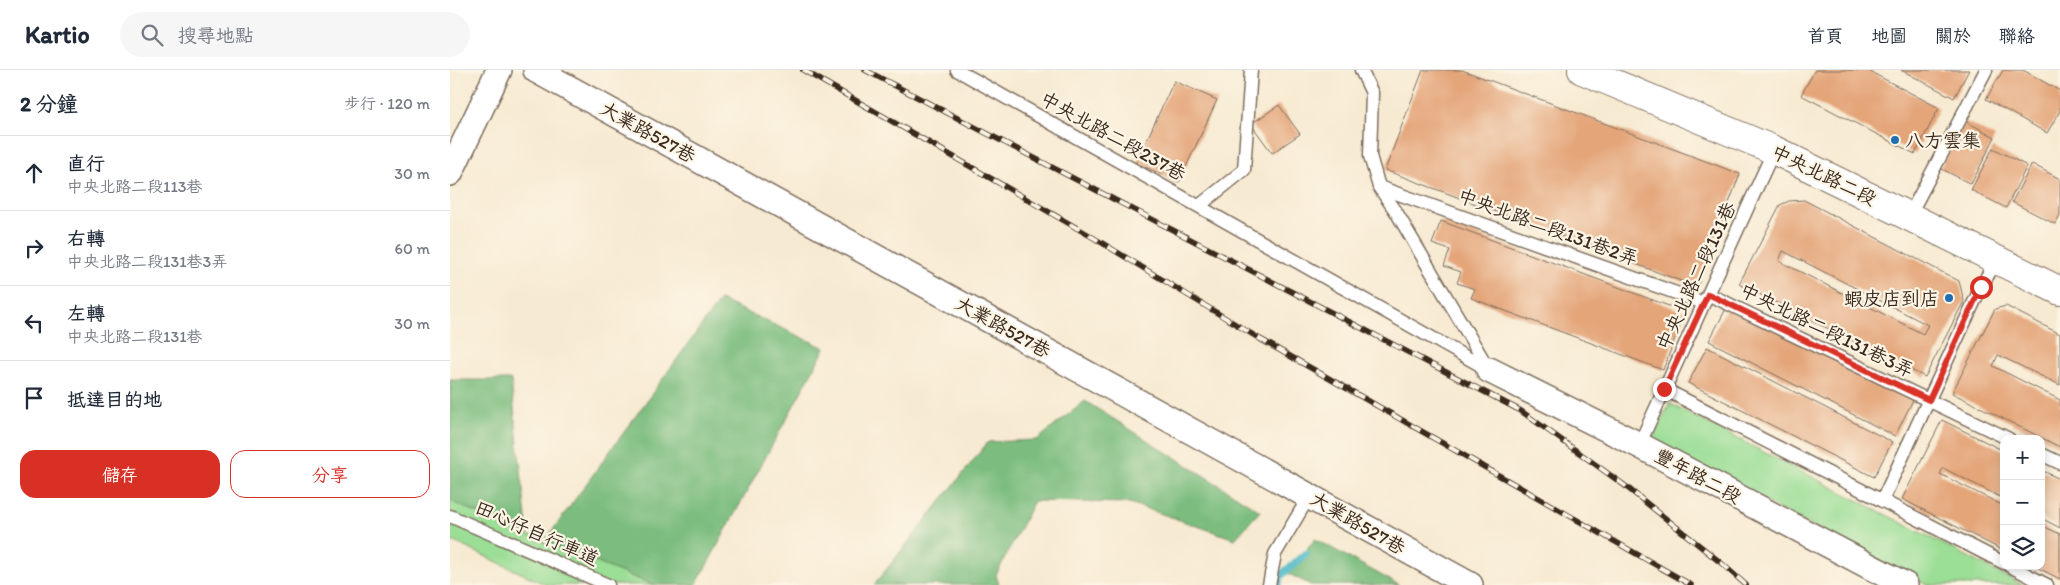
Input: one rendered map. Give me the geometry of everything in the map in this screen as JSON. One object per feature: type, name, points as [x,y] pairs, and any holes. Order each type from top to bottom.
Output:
[{"type":"street","points":[[450,173],[499,70]]},
{"type":"street","name":"大業路527巷","points":[[536,70],[1310,495],[1470,585]]},
{"type":"street","name":"中央北路二段","points":[[1582,70],[1774,150],[2060,291]]},
{"type":"street","name":"豐年路二段","points":[[1489,370],[1639,445],[1905,585]]},
{"type":"lane","name":"中央北路二段237巷","points":[[957,70],[1489,370]]},
{"type":"lane","points":[[1199,206],[1244,170],[1251,70]]},
{"type":"lane","points":[[1361,70],[1372,93],[1370,156],[1379,187],[1395,210],[1489,370]]},
{"type":"lane","points":[[1909,216],[1986,70]]},
{"type":"lane","name":"中央北路二段131巷","points":[[1639,445],[1774,150]]},
{"type":"lane","name":"中央北路二段131巷2弄","points":[[1379,187],[1706,299]]},
{"type":"lane","points":[[1882,501],[1981,287],[1997,259]]},
{"type":"lane","name":"中央北路二段131巷3弄","points":[[1706,299],[1929,400],[2001,435]]},
{"type":"lane","points":[[1664,389],[2000,561]]},
{"type":"lane","points":[[2045,456],[2060,463]]},
{"type":"lane","points":[[1269,585],[1275,554],[1310,495]]},
{"type":"lane","name":"田心仔自行車道","points":[[450,516],[608,585]]},
{"type":"lane","points":[[2018,570],[2047,585]]},
{"type":"green space","points":[[720,300],[825,348],[696,585],[654,585],[544,542]]},
{"type":"green space","points":[[450,380],[511,380],[528,535],[450,501]]},
{"type":"green space","points":[[1085,401],[1260,511],[1235,539],[1130,503],[1034,501],[996,575],[999,585],[874,585],[988,442],[1037,440]]},
{"type":"green space","points":[[1670,404],[2023,585],[1927,585],[1650,443]]},
{"type":"green space","points":[[450,501],[544,542],[654,585],[547,585],[450,540]]},
{"type":"green space","points":[[1315,539],[1399,585],[1311,585],[1289,574]]},
{"type":"building","points":[[1423,70],[1462,70],[1740,174],[1697,287],[1385,170]]},
{"type":"building","points":[[1815,70],[1867,70],[1939,108],[1915,154],[1801,95]]},
{"type":"building","points":[[1901,70],[1969,70],[1954,98]]},
{"type":"building","points":[[2003,70],[2023,70],[2060,91],[2060,111],[2047,133],[1986,99]]},
{"type":"building","points":[[1174,81],[1217,100],[1179,182],[1136,163]]},
{"type":"building","points":[[1279,105],[1300,134],[1272,153],[1251,124]]},
{"type":"building","points":[[1965,121],[1995,137],[1971,184],[1940,168]]},
{"type":"building","points":[[1993,148],[2027,166],[2006,208],[1971,190]]},
{"type":"building","points":[[2032,164],[2060,179],[2060,215],[2055,224],[2012,202]]},
{"type":"building","points":[[1804,200],[1959,281],[1964,301],[1925,377],[1739,284],[1780,205],[1789,201]],"holes":[[[1783,251],[1928,325],[1923,334],[1779,261]]]},
{"type":"building","points":[[1441,221],[1685,312],[1663,370],[1471,298],[1475,289],[1457,283],[1461,272],[1444,266],[1450,250],[1432,244]]},
{"type":"building","points":[[1728,305],[1913,400],[1895,436],[1709,341]]},
{"type":"building","points":[[2006,306],[2060,334],[2060,385],[1998,355],[1993,366],[2060,400],[2060,447],[2045,440],[2045,435],[2036,435],[1952,393],[1995,309]]},
{"type":"building","points":[[1707,347],[1892,442],[1874,477],[1688,383]]},
{"type":"building","points":[[1942,420],[2000,449],[2000,497],[1943,468],[1940,474],[2000,504],[2000,549],[1902,499]]},
{"type":"building","points":[[2045,472],[2060,479],[2060,528],[2045,520]]},
{"type":"building","points":[[2045,527],[2060,534],[2060,579],[2042,570],[2045,570]]},
{"type":"waterway","points":[[1278,585],[1280,576],[1306,554]]},
{"type":"railway","points":[[803,70],[1089,235],[1260,339],[1691,585]]},
{"type":"railway","points":[[865,70],[1521,411],[1624,485],[1746,585]]},
{"type":"place","name":"八方雲集","points":[[1895,140]]},
{"type":"place","name":"蝦皮店到店","points":[[1949,298]]},
{"type":"route","points":[[1664,389],[1708,294],[1929,400],[1981,287]]}]
